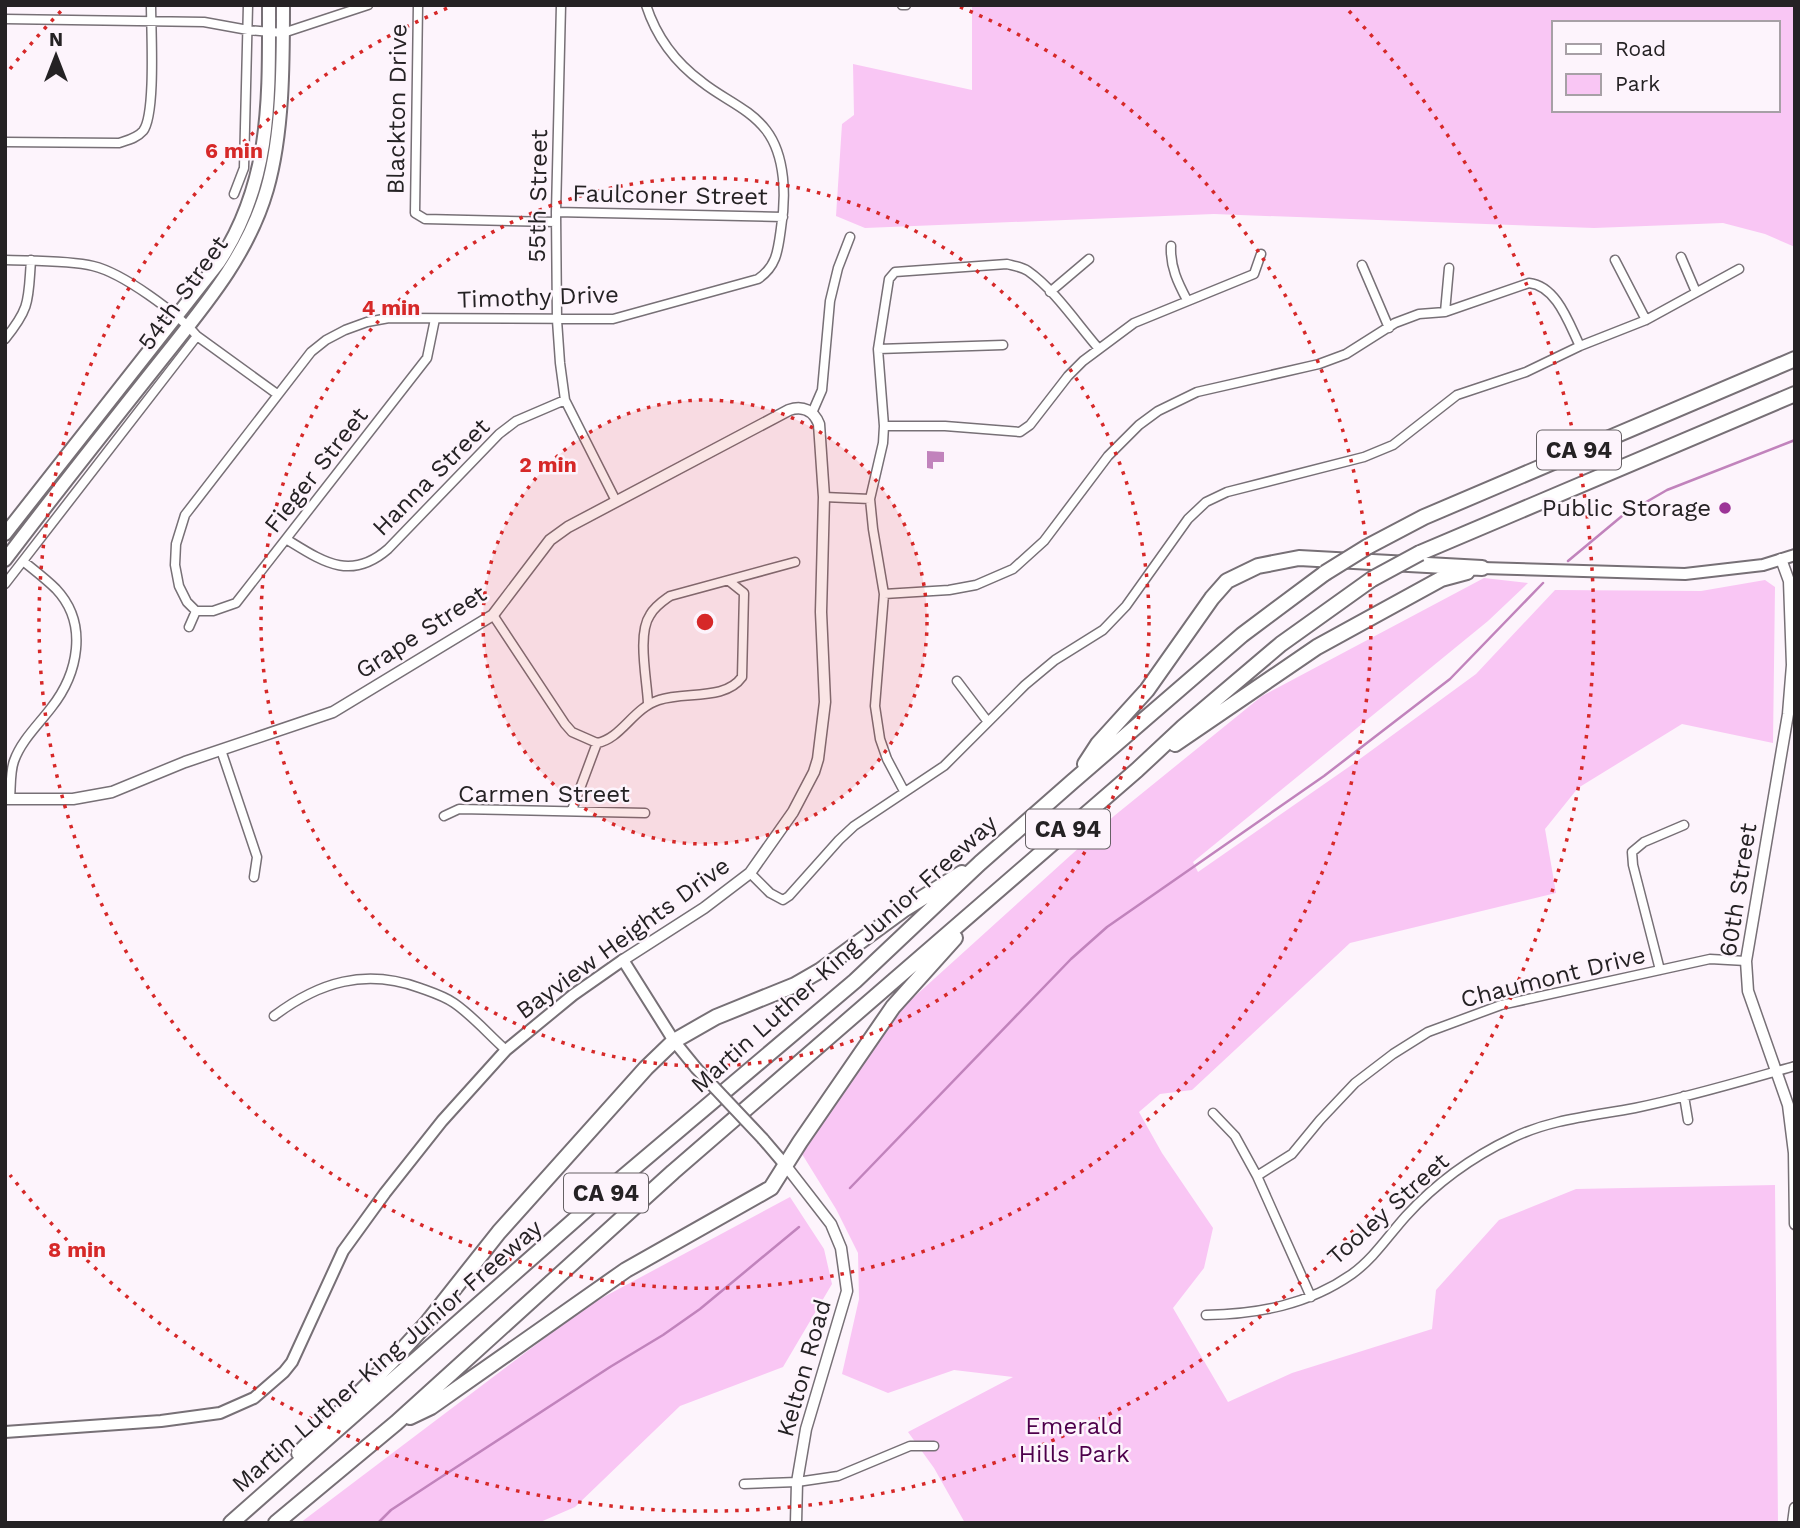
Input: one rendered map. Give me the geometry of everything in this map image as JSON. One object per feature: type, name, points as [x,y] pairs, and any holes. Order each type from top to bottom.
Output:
[{"type":"highway","name":"Martin Luther King Junior Freeway","points":[[230,1523],[622,1178],[855,981],[980,863],[1072,782],[1242,635],[1325,573],[1367,547],[1436,511],[1795,359]]},
{"type":"highway","name":"Martin Luther King Junior Freeway","points":[[276,1523],[396,1423],[673,1172],[1281,644],[1371,579],[1420,552],[1795,394]]},
{"type":"highway","points":[[1072,782],[1098,744],[1147,690],[1227,581],[1258,566],[1299,558],[1482,568]]},
{"type":"highway","points":[[1137,770],[1317,647],[1441,579],[1482,568]]},
{"type":"highway","points":[[230,1523],[427,1324],[499,1232],[646,1068],[674,1041],[716,1017],[794,985],[821,970],[903,909],[939,885],[980,863]]},
{"type":"highway","points":[[396,1423],[431,1407],[626,1270],[771,1188],[893,1007],[1000,889]]},
{"type":"main road","name":"54th Street","points":[[5,534],[219,262],[235,237],[256,185],[265,135],[269,5]]},
{"type":"main road","name":"54th Street","points":[[5,560],[230,270],[248,239],[267,189],[277,137],[283,5]]},
{"type":"main road","points":[[1482,568],[1697,573],[1763,565],[1795,555]]},
{"type":"main road","name":"Kelton Road","points":[[623,960],[695,1069],[786,1166]]},
{"type":"main road","name":"Bayview Heights Drive","points":[[5,1432],[185,1418],[220,1413],[254,1398],[292,1362],[343,1251],[442,1121],[506,1050],[573,995],[623,960]]},
{"type":"street","points":[[5,142],[119,143],[141,133],[148,123],[150,113],[151,5]]},
{"type":"street","points":[[234,194],[244,168],[248,5]]},
{"type":"street","points":[[5,19],[204,22],[283,33],[368,5]]},
{"type":"street","name":"Blackton Drive","points":[[415,213],[418,5]]},
{"type":"street","name":"55th Street","points":[[561,5],[556,217],[557,320],[565,400],[616,501]]},
{"type":"street","name":"Timothy Drive","points":[[196,611],[187,602],[179,586],[175,565],[176,544],[185,515],[277,394],[311,352],[326,340],[345,330],[385,319],[612,319],[758,279],[768,272],[776,259],[783,217],[783,182],[775,145],[752,115],[701,82],[667,47],[651,20],[646,5]]},
{"type":"street","name":"Faulconer Street","points":[[415,213],[425,219],[783,217]]},
{"type":"street","points":[[812,413],[822,390],[830,301],[838,268],[850,237]]},
{"type":"street","points":[[1171,246],[1176,280],[1186,300]]},
{"type":"street","points":[[884,426],[945,426],[1020,432],[1030,425],[1068,376],[1134,323],[1254,274],[1261,254]]},
{"type":"street","points":[[1681,257],[1696,292]]},
{"type":"street","points":[[1050,292],[1089,259]]},
{"type":"street","points":[[5,260],[93,266],[120,276],[277,394]]},
{"type":"street","points":[[5,339],[23,317],[28,301],[31,260]]},
{"type":"street","points":[[1615,260],[1646,320]]},
{"type":"street","points":[[904,792],[887,759],[876,722],[875,706],[884,594],[870,499],[881,460],[884,426],[878,349],[888,279],[895,272],[1007,264],[1018,266],[1028,271],[1050,292],[1099,349]]},
{"type":"street","points":[[1362,265],[1389,328]]},
{"type":"street","points":[[1445,312],[1448,268]]},
{"type":"street","points":[[750,873],[776,898],[783,900],[789,896],[854,826],[944,766],[1025,685],[1055,660],[1103,630],[1126,606],[1188,519],[1206,502],[1227,492],[1374,453],[1393,445],[1457,395],[1526,372],[1580,346],[1646,320],[1739,269]]},
{"type":"street","points":[[884,594],[949,590],[976,585],[1013,569],[1044,541],[1108,456],[1139,425],[1158,411],[1197,392],[1320,364],[1346,354],[1395,323],[1419,314],[1445,312],[1529,283],[1535,283],[1546,290],[1556,301],[1580,346]]},
{"type":"street","name":"Fieger Street","points":[[196,611],[213,611],[236,603],[426,358],[435,319]]},
{"type":"street","points":[[5,584],[197,336]]},
{"type":"street","points":[[878,349],[1003,345]]},
{"type":"street","name":"Hanna Street","points":[[286,540],[331,564],[349,566],[375,559],[499,434],[516,421],[565,400]]},
{"type":"street","name":"Grape Street","points":[[8,799],[73,799],[130,787],[185,762],[333,712],[493,615],[550,540],[568,527],[789,410],[802,408],[812,413]]},
{"type":"street","name":"Bayview Heights Drive","points":[[623,960],[704,908],[750,873],[793,812],[814,772],[825,702],[821,612],[824,497],[820,424],[812,413]]},
{"type":"street","points":[[824,497],[870,499]]},
{"type":"street","name":"60th Street","points":[[1781,559],[1789,581],[1793,665],[1788,714],[1746,961],[1748,991],[1788,1105],[1795,1224]]},
{"type":"street","points":[[8,799],[13,763],[22,745],[54,705],[68,681],[76,654],[76,633],[67,604],[55,588],[23,561]]},
{"type":"street","points":[[648,703],[643,632],[657,605],[670,596],[795,562]]},
{"type":"street","points":[[493,615],[572,732],[597,743],[607,742],[648,703],[666,697],[728,690],[740,680],[744,593],[729,581]]},
{"type":"street","points":[[189,627],[196,611]]},
{"type":"street","points":[[957,681],[988,722]]},
{"type":"street","points":[[572,810],[597,743]]},
{"type":"street","points":[[221,750],[257,857],[254,877]]},
{"type":"street","name":"Carmen Street","points":[[444,816],[459,810],[645,813]]},
{"type":"street","points":[[1660,970],[1632,852],[1644,842],[1684,825]]},
{"type":"street","name":"Chaumont Drive","points":[[1257,1176],[1292,1154],[1355,1083],[1428,1032],[1501,1005],[1710,959],[1746,961]]},
{"type":"street","points":[[274,1016],[296,1000],[331,984],[374,978],[405,982],[435,993],[454,1004],[506,1050]]},
{"type":"street","name":"Tooley Street","points":[[1206,1315],[1246,1314],[1286,1306],[1311,1297],[1351,1274],[1381,1248],[1405,1217],[1434,1189],[1465,1164],[1498,1144],[1551,1122],[1638,1107],[1795,1066]]},
{"type":"street","points":[[1684,1096],[1688,1121]]},
{"type":"street","points":[[1213,1113],[1235,1136],[1257,1176],[1311,1297]]},
{"type":"street","name":"Kelton Road","points":[[786,1166],[831,1224],[841,1248],[848,1291],[806,1429],[797,1482],[796,1523]]},
{"type":"street","points":[[744,1484],[797,1482],[838,1476],[910,1446],[934,1446]]},
{"type":"street","points":[[1793,1523],[1795,1508]]},
{"type":"green space","points":[[972,5],[1795,5],[1795,247],[1765,234],[1723,223],[1594,228],[1214,214],[865,228],[836,216],[842,124],[854,115],[853,64],[972,90]]},
{"type":"green space","name":"Emerald Hills Park","points":[[1484,578],[1528,583],[1488,621],[1193,862],[1198,872],[1476,674],[1555,590],[1701,591],[1765,580],[1775,587],[1773,743],[1682,724],[1578,788],[1545,829],[1556,893],[1350,943],[1192,1090],[1160,1094],[1139,1112],[1162,1153],[1213,1228],[1204,1268],[1173,1308],[1228,1402],[1292,1373],[1432,1329],[1436,1290],[1499,1220],[1576,1189],[1775,1185],[1778,1523],[965,1523],[934,1468],[908,1432],[1013,1377],[954,1370],[888,1393],[842,1374],[859,1299],[858,1253],[836,1209],[802,1154],[903,1007],[1114,816],[1262,696]]},
{"type":"green space","points":[[790,1197],[824,1249],[832,1284],[783,1367],[680,1406],[575,1507],[538,1523],[300,1523],[587,1306]]},
{"type":"shaded area","points":[[927,451],[944,452],[944,462],[933,462],[933,469],[927,468]]},
{"type":"waterway","points":[[1568,561],[1622,516],[1667,490],[1795,440]]},
{"type":"waterway","points":[[850,1188],[1071,959],[1107,927],[1324,776],[1450,679],[1543,583]]},
{"type":"waterway","points":[[378,1523],[391,1510],[700,1309],[799,1227]]},
{"type":"place","name":"Public Storage","points":[[1725,508]]}]
